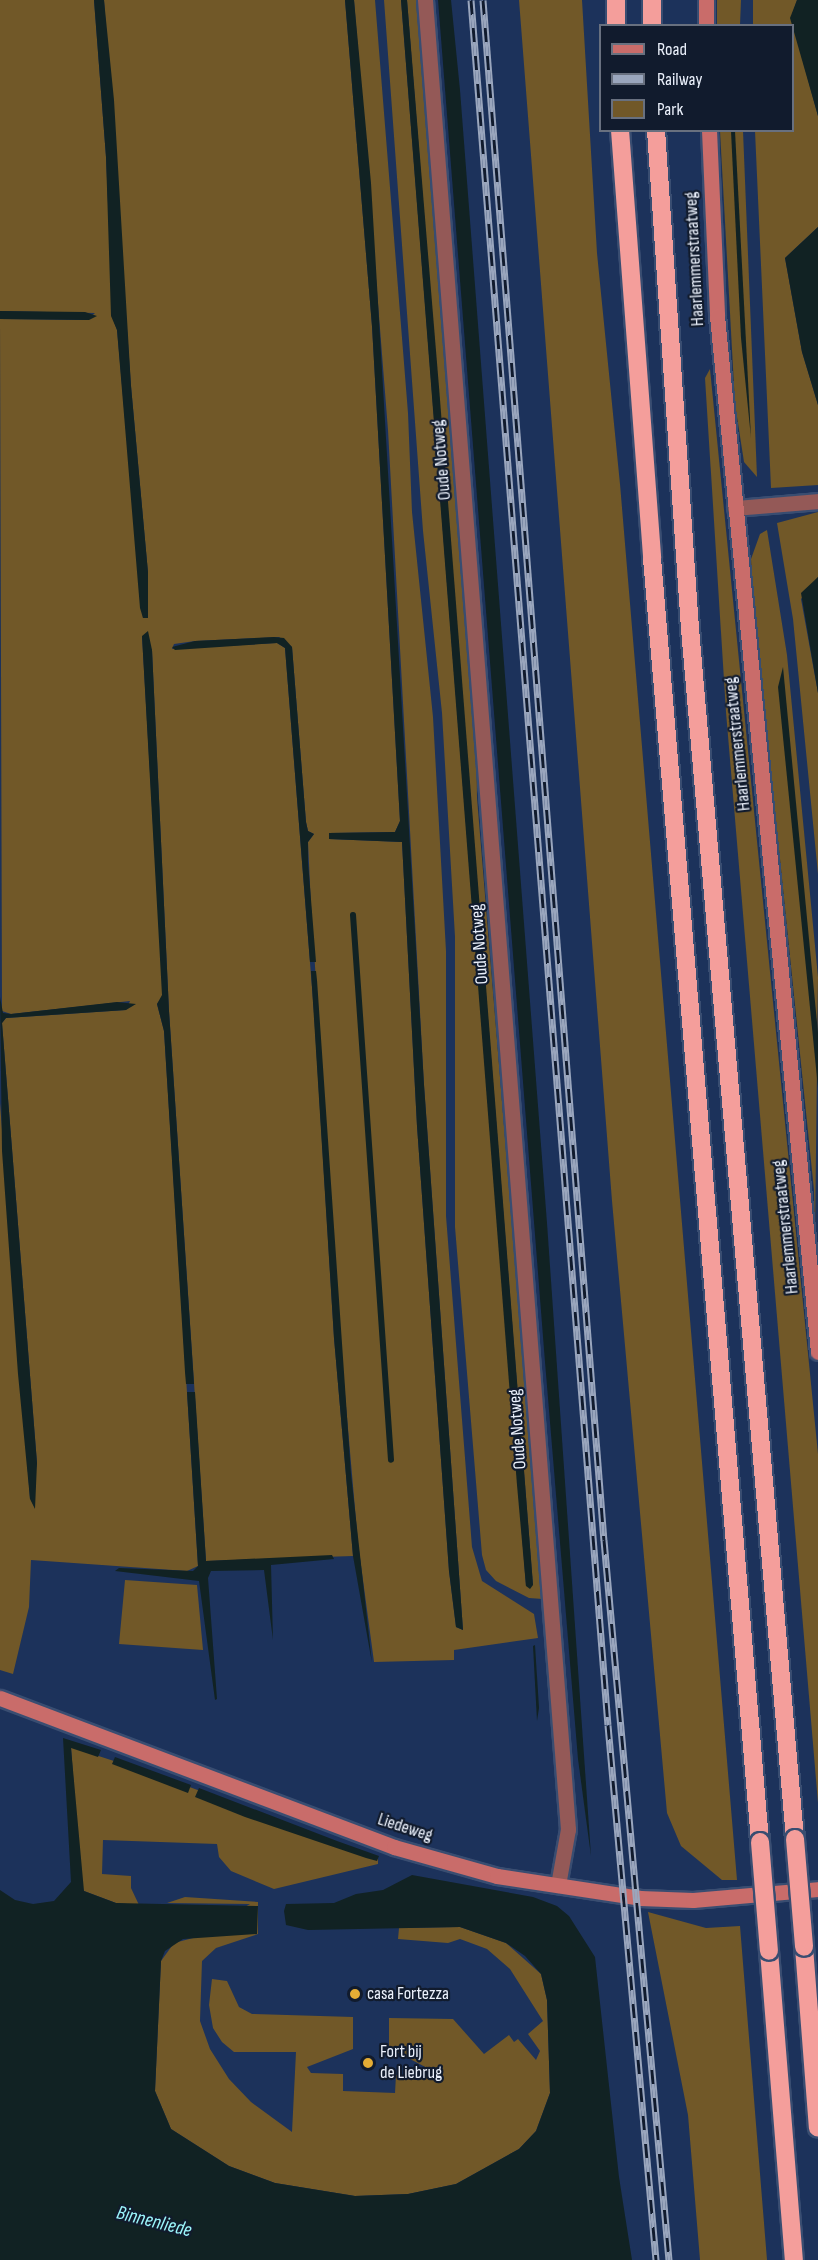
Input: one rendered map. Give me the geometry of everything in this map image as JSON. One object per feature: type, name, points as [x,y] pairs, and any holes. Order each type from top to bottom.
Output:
[{"type":"highway","points":[[616,0],[616,24]]},
{"type":"highway","points":[[652,0],[652,24]]},
{"type":"highway","points":[[620,132],[652,558],[794,2260]]},
{"type":"highway","points":[[656,132],[690,630],[818,2127]]},
{"type":"main road","points":[[706,0],[706,24]]},
{"type":"main road","name":"Haarlemmerstraatweg","points":[[709,132],[717,316],[818,1352]]},
{"type":"main road","name":"Liedeweg","points":[[0,1698],[394,1847],[497,1876],[622,1897],[693,1900],[818,1888]]},
{"type":"street","name":"Oude Notweg","points":[[425,0],[568,1828],[558,1885]]},
{"type":"street","points":[[735,508],[818,501]]},
{"type":"green space","points":[[0,0],[94,0],[106,157],[113,319],[117,330],[143,618],[148,618],[148,573],[131,386],[104,0],[345,0],[372,326],[400,821],[395,832],[329,833],[329,839],[402,842],[417,1126],[449,1571],[456,1627],[463,1630],[424,1085],[388,430],[354,0],[375,0],[408,413],[412,512],[433,717],[446,951],[446,1216],[472,1547],[482,1581],[534,1614],[538,1638],[454,1650],[454,1660],[374,1662],[358,1543],[339,1326],[311,906],[308,842],[314,834],[308,831],[306,822],[292,647],[279,637],[195,641],[174,644],[172,649],[277,643],[285,648],[314,1013],[334,1338],[353,1556],[206,1561],[169,1011],[152,650],[142,636],[163,996],[157,1004],[164,1031],[198,1566],[187,1571],[31,1560],[29,1607],[13,1674],[0,1670],[0,1103],[30,1499],[37,1463],[2,1023],[6,1018],[126,1010],[130,1001],[11,1014],[2,1011],[0,319],[87,320],[95,313],[0,311]]},
{"type":"green space","points":[[384,0],[401,0],[526,1586],[533,1585],[407,0],[417,0],[476,724],[477,798],[543,1599],[529,1598],[496,1581],[486,1570],[482,1555],[455,1227],[455,937],[442,713],[423,531]]},
{"type":"green space","points":[[519,0],[582,0],[597,253],[620,484],[737,1880],[722,1880],[681,1846],[667,1813],[612,1201]]},
{"type":"green space","points":[[717,0],[741,0],[740,24],[717,24]]},
{"type":"green space","points":[[753,0],[797,0],[791,18],[793,24],[753,24]]},
{"type":"green space","points":[[794,29],[818,116],[818,227],[785,258],[802,352],[818,405],[818,485],[771,488],[755,132],[794,132]]},
{"type":"green space","points":[[720,132],[743,132],[757,477],[744,462],[735,404]]},
{"type":"green space","points":[[710,369],[818,1454],[818,1803],[726,712],[705,378]]},
{"type":"green space","points":[[818,512],[818,577],[801,599],[818,693],[818,874],[793,619],[777,523]]},
{"type":"green space","points":[[767,530],[787,655],[818,977],[815,1238],[814,1190],[753,596],[751,559],[760,534]]},
{"type":"green space","points":[[125,1580],[197,1585],[203,1650],[119,1644]]},
{"type":"green space","points":[[71,1747],[163,1777],[378,1858],[378,1864],[274,1889],[231,1871],[219,1857],[217,1844],[103,1840],[102,1874],[131,1876],[131,1888],[139,1905],[116,1903],[84,1891],[81,1885]]},
{"type":"green space","points":[[185,1897],[258,1902],[258,1934],[216,1948],[202,1961],[200,2021],[210,2049],[229,2079],[251,2102],[292,2132],[296,2052],[234,2052],[222,2042],[213,2028],[209,2005],[212,1979],[227,1981],[239,2007],[252,2014],[353,2017],[353,2049],[307,2067],[311,2073],[343,2074],[343,2091],[395,2093],[396,2075],[426,2076],[431,2070],[389,2048],[389,2018],[453,2019],[484,2054],[509,2035],[514,2042],[518,2039],[536,2060],[540,2051],[528,2034],[543,2021],[510,1969],[487,1949],[460,1939],[448,1943],[398,1939],[399,1928],[460,1927],[506,1943],[541,1974],[547,2000],[550,2093],[536,2131],[519,2149],[456,2184],[408,2194],[355,2196],[275,2183],[229,2166],[171,2129],[155,2091],[161,1961],[174,1943],[193,1938],[250,1904],[167,1903]]},
{"type":"green space","points":[[648,1912],[706,1928],[740,1926],[767,2260],[700,2260],[688,2115]]},
{"type":"water","points":[[94,0],[104,0],[114,100],[131,386],[148,572],[148,618],[143,618],[140,608],[117,330],[111,316],[106,157]]},
{"type":"water","points":[[345,0],[354,0],[371,183],[424,1085],[463,1630],[456,1627],[449,1571],[417,1126],[402,842],[329,839],[329,833],[395,832],[400,821],[372,326]]},
{"type":"water","points":[[401,0],[407,0],[439,387],[533,1585],[530,1589],[526,1586],[517,1485]]},
{"type":"water","points":[[438,0],[451,0],[460,90],[547,1223],[591,1856],[578,1759],[545,1362]]},
{"type":"water","points":[[797,0],[818,0],[818,116],[794,32],[794,24],[792,24],[790,18]]},
{"type":"water","points":[[731,132],[735,132],[751,438],[741,338]]},
{"type":"water","points":[[818,227],[818,405],[802,352],[785,258]]},
{"type":"water","points":[[0,311],[85,312],[97,316],[89,320],[0,319]]},
{"type":"water","points":[[818,577],[818,693],[801,593]]},
{"type":"water","points":[[148,631],[152,650],[169,1011],[194,1384],[186,1384],[164,1031],[157,1004],[162,995],[142,636]]},
{"type":"water","points":[[284,638],[292,647],[306,822],[308,831],[314,834],[308,842],[308,862],[316,962],[310,962],[285,648],[277,643],[175,650],[172,647],[195,641]]},
{"type":"water","points":[[783,667],[818,1033],[818,1088],[778,687]]},
{"type":"water","points":[[311,971],[316,971],[317,980],[351,1474],[372,1663],[353,1556],[334,1338]]},
{"type":"water","points":[[0,997],[3,1013],[11,1014],[117,1002],[136,1004],[126,1010],[6,1018],[2,1023],[37,1463],[35,1509],[30,1499],[18,1374],[2,1151]]},
{"type":"water","points":[[187,1392],[195,1392],[206,1561],[332,1555],[334,1559],[271,1565],[273,1640],[264,1570],[211,1571],[208,1578],[217,1699],[215,1700],[199,1581],[115,1571],[119,1568],[193,1571],[198,1566]]},
{"type":"water","points":[[535,1645],[539,1708],[537,1721],[533,1646]]},
{"type":"water","name":"Binnenliede","points":[[63,1738],[101,1750],[98,1757],[71,1748],[84,1891],[116,1903],[258,1906],[257,1934],[183,1939],[165,1951],[161,1961],[155,2091],[171,2129],[229,2166],[275,2183],[355,2196],[408,2194],[456,2184],[519,2149],[536,2131],[550,2093],[547,2000],[541,1974],[525,1956],[506,1943],[460,1927],[308,1930],[286,1925],[284,1911],[286,1904],[334,1903],[356,1894],[383,1890],[412,1875],[533,1897],[557,1906],[569,1916],[595,1957],[619,2177],[632,2260],[0,2260],[0,1890],[15,1900],[33,1904],[54,1901],[71,1882]]},
{"type":"water","points":[[115,1757],[191,1785],[188,1793],[112,1764]]},
{"type":"water","points":[[199,1788],[379,1856],[377,1861],[366,1858],[245,1817],[195,1797]]},
{"type":"waterway","points":[[353,915],[391,1460]]},
{"type":"railway","points":[[471,0],[608,1725],[656,2260]]},
{"type":"railway","points":[[483,0],[604,1540],[669,2260]]},
{"type":"place","name":"casa Fortezza","points":[[355,1994]]},
{"type":"place","name":"Fort bij de Liebrug","points":[[368,2063]]}]
